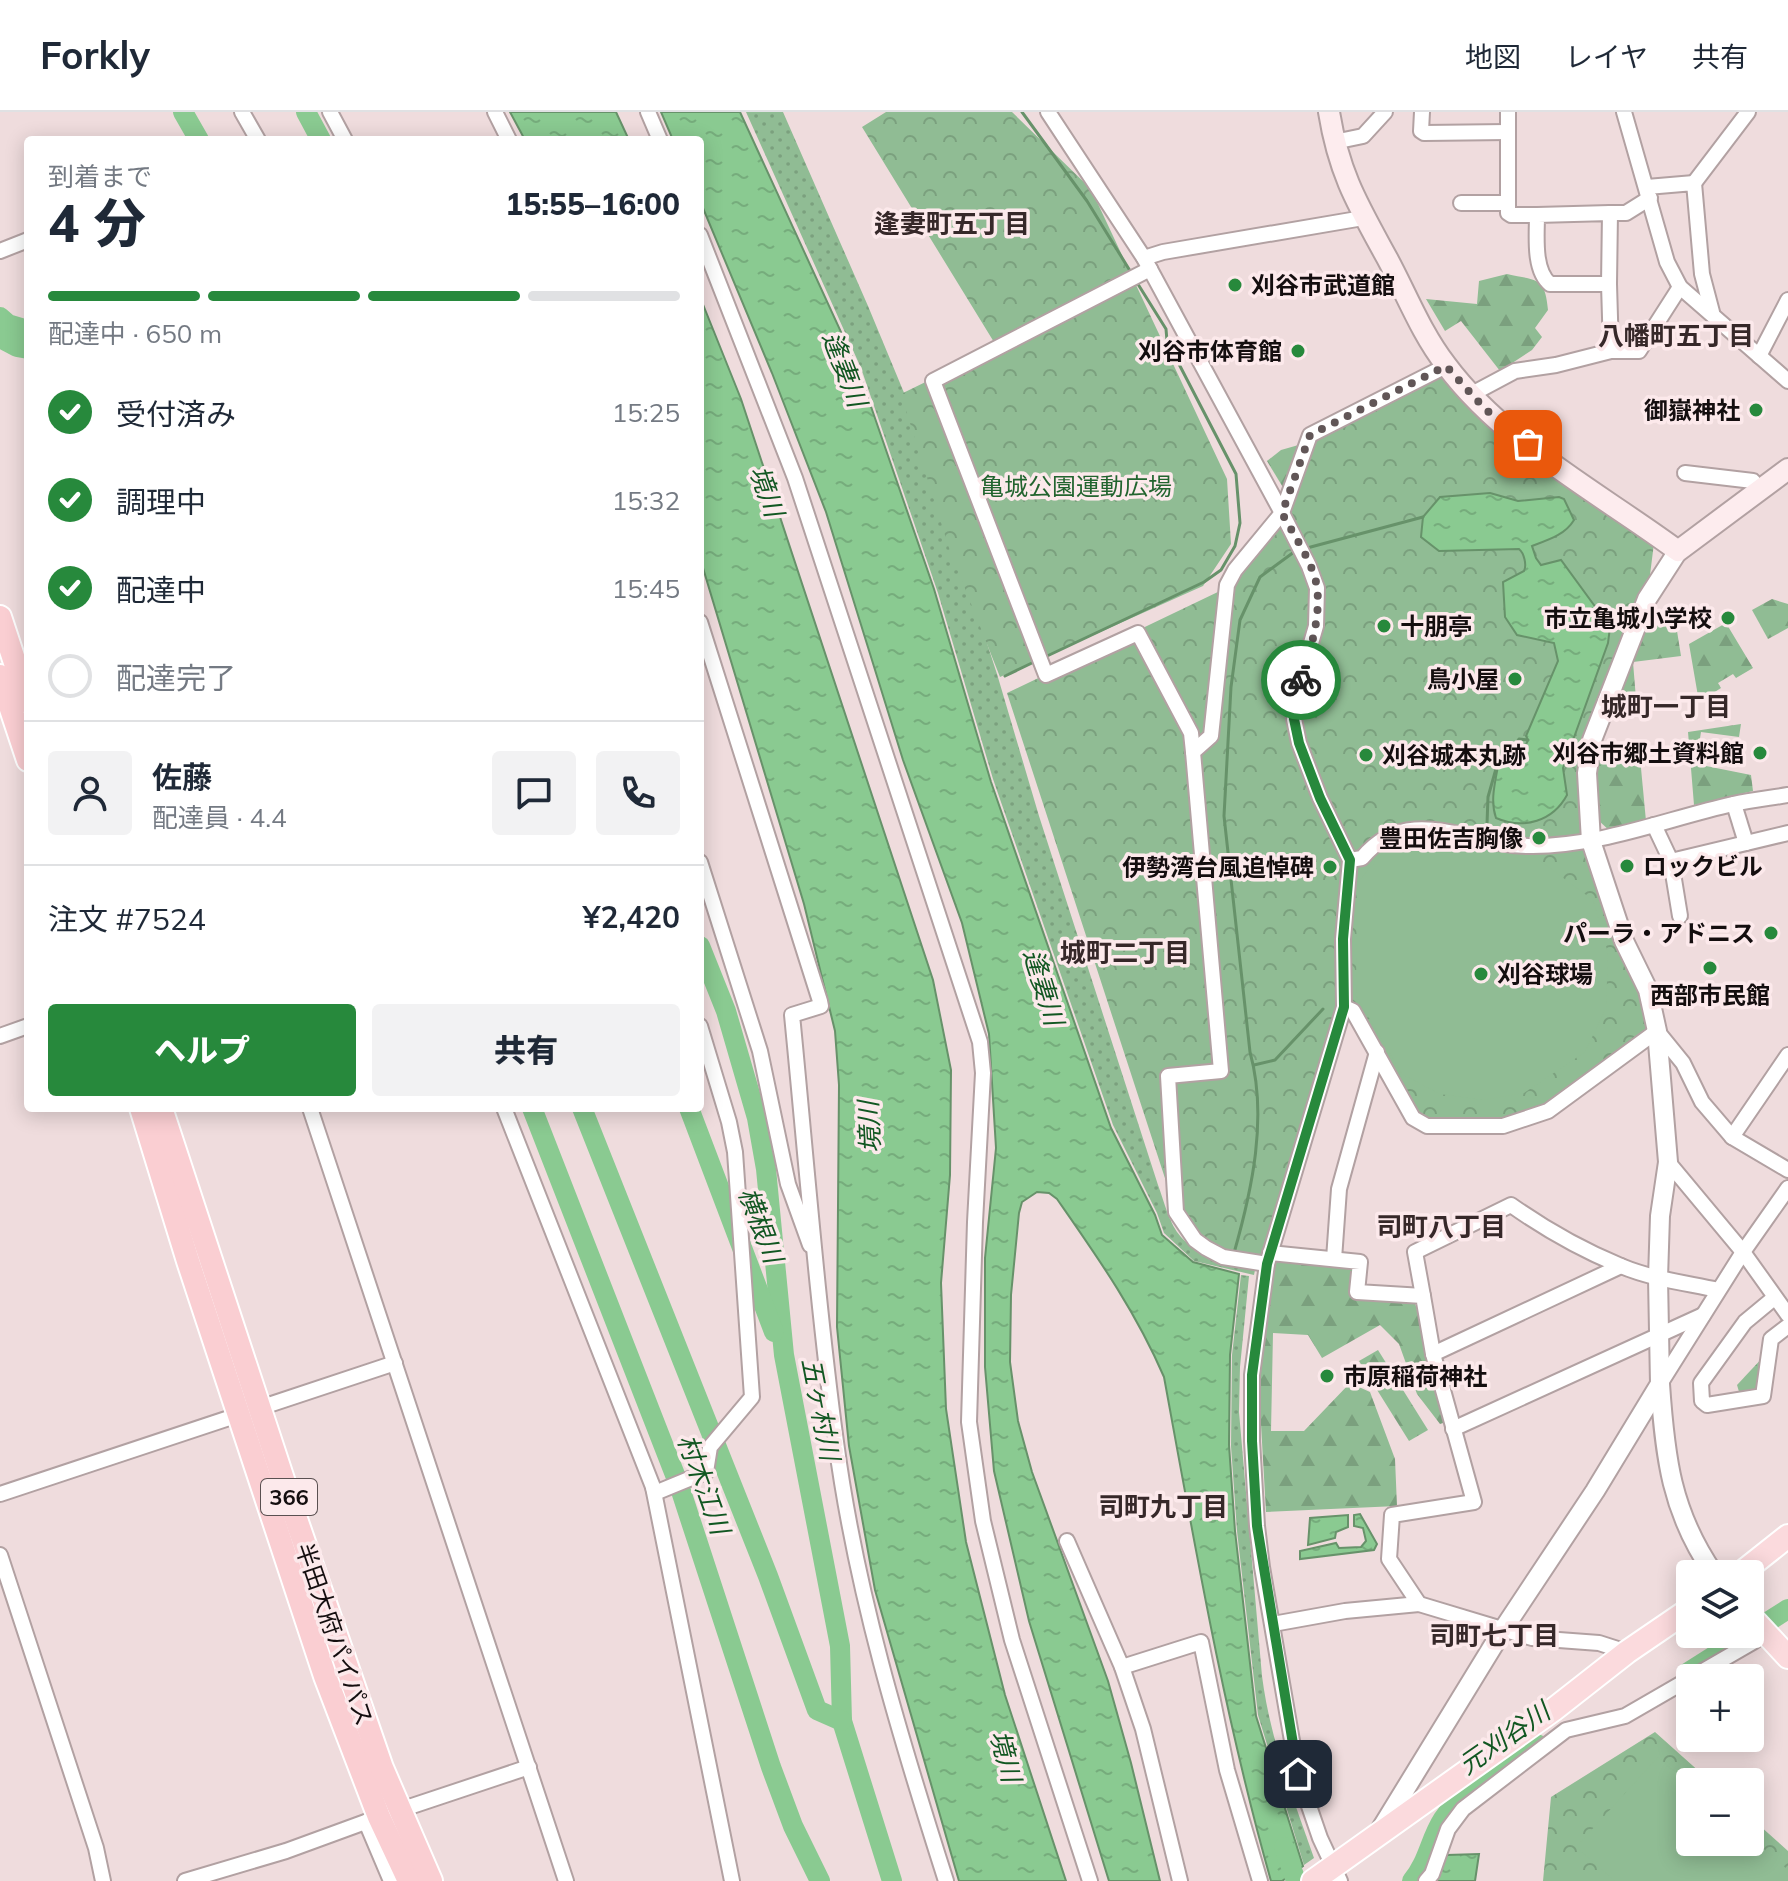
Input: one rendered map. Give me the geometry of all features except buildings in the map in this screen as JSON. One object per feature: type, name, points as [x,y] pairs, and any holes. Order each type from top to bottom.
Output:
[{"type":"highway","points":[[0,617],[24,690]]},
{"type":"highway","points":[[0,676],[24,748]]},
{"type":"highway","name":"半田大府パイパス","points":[[142,1112],[249,1412]]},
{"type":"highway","name":"半田大府パイパス","points":[[162,1112],[325,1676],[409,1881]]},
{"type":"highway","name":"半田大府パイパス","points":[[382,1817],[431,1881]]},
{"type":"main road","points":[[1329,112],[1345,178],[1363,218],[1446,366],[1470,395],[1528,444],[1678,551],[1778,480]]},
{"type":"main road","points":[[1758,1560],[1788,1536]]},
{"type":"main road","points":[[1313,1881],[1337,1876],[1379,1832],[1553,1710],[1676,1619]]},
{"type":"main road","points":[[1767,1632],[1788,1657]]},
{"type":"street","points":[[242,112],[256,136]]},
{"type":"street","points":[[330,112],[343,136]]},
{"type":"street","points":[[495,112],[507,136]]},
{"type":"street","points":[[648,112],[658,136]]},
{"type":"street","points":[[1048,112],[1147,264],[1282,513],[1317,588],[1316,626],[1295,698],[1294,719],[1299,743],[1320,798],[1350,860],[1343,939],[1344,1007],[1293,1184],[1268,1258],[1252,1375],[1252,1441],[1257,1526],[1298,1774],[1337,1876]]},
{"type":"street","points":[[1334,142],[1363,136],[1385,112]]},
{"type":"street","points":[[1422,112],[1421,131],[1424,133],[1508,132]]},
{"type":"street","points":[[1508,112],[1508,213],[1511,215],[1626,213],[1648,193],[1694,183],[1748,112]]},
{"type":"street","points":[[1624,112],[1667,262],[1680,287],[1788,381]]},
{"type":"street","points":[[1694,183],[1702,274],[1712,312]]},
{"type":"street","points":[[1461,203],[1508,203]]},
{"type":"street","points":[[1610,213],[1611,351]]},
{"type":"street","points":[[1537,215],[1538,256],[1545,280],[1550,284],[1609,284]]},
{"type":"street","points":[[1363,218],[1163,252],[1147,264],[933,381],[1046,675],[1138,633],[1191,733],[1221,1071],[1168,1076],[1176,1212],[1195,1240],[1223,1257],[1360,1262],[1357,1292],[1423,1296]]},
{"type":"street","points":[[0,251],[24,242]]},
{"type":"street","points":[[704,245],[795,478],[980,1042],[983,1073],[969,1422],[983,1521],[1012,1640],[1090,1881]]},
{"type":"street","points":[[1470,395],[1515,371],[1556,365],[1611,351],[1639,351],[1680,287]]},
{"type":"street","points":[[1759,356],[1788,300]]},
{"type":"street","points":[[1193,752],[1211,736],[1227,585],[1235,570],[1282,513],[1310,435],[1446,366]]},
{"type":"street","points":[[1685,473],[1753,481],[1778,480]]},
{"type":"street","points":[[1678,551],[1647,599],[1592,740],[1587,773],[1591,841],[1624,941],[1648,990],[1657,1031],[1668,1162],[1660,1216],[1660,1384],[1670,1479],[1683,1519],[1704,1560]]},
{"type":"street","points":[[704,635],[821,1006],[792,1015],[837,1445],[883,1673],[946,1881]]},
{"type":"street","points":[[1350,860],[1362,858],[1375,843],[1415,829],[1438,828],[1525,847],[1591,841],[1734,804],[1788,795]]},
{"type":"street","points":[[1734,804],[1746,843]]},
{"type":"street","points":[[1654,825],[1671,861],[1680,916]]},
{"type":"street","points":[[1671,861],[1788,833]]},
{"type":"street","points":[[704,875],[760,1051],[788,1184],[817,1267]]},
{"type":"street","points":[[1344,1007],[1353,1011],[1413,1118],[1427,1126],[1503,1126],[1548,1111],[1657,1031]]},
{"type":"street","points":[[0,1036],[24,1027]]},
{"type":"street","points":[[1657,1031],[1683,1063],[1702,1102],[1732,1137],[1788,1170]]},
{"type":"street","points":[[506,1112],[655,1493],[706,1472],[710,1447],[752,1397],[735,1152],[704,1039]]},
{"type":"street","points":[[1334,1259],[1339,1189],[1377,1052]]},
{"type":"street","points":[[1732,1137],[1788,1055]]},
{"type":"street","points":[[311,1112],[566,1881]]},
{"type":"street","points":[[1668,1162],[1743,1252],[1788,1315]]},
{"type":"street","points":[[1379,1832],[1718,1290],[1788,1188]]},
{"type":"street","points":[[1419,1604],[1389,1559],[1392,1515],[1474,1502],[1433,1354],[1415,1252],[1511,1205],[1547,1229],[1621,1266],[1658,1278],[1718,1290]]},
{"type":"street","points":[[1433,1354],[1621,1266]]},
{"type":"street","points":[[1774,1298],[1745,1322],[1701,1383],[1702,1401],[1707,1405],[1763,1396],[1771,1339],[1788,1326]]},
{"type":"street","points":[[1453,1429],[1703,1315]]},
{"type":"street","points":[[0,1494],[395,1363]]},
{"type":"street","points":[[653,1487],[732,1881]]},
{"type":"street","points":[[1067,1541],[1122,1667],[1143,1729],[1180,1881]]},
{"type":"street","points":[[0,1555],[96,1848],[103,1881]]},
{"type":"street","points":[[1273,1624],[1345,1611],[1419,1604],[1532,1638],[1599,1643],[1627,1652]]},
{"type":"street","points":[[1426,1881],[1432,1874],[1448,1829],[1463,1809],[1566,1730],[1625,1716],[1767,1632]]},
{"type":"street","points":[[1122,1667],[1201,1642],[1227,1770],[1260,1881]]},
{"type":"street","points":[[1553,1710],[1566,1730]]},
{"type":"street","points":[[185,1881],[286,1851],[529,1767]]},
{"type":"street","points":[[382,1817],[391,1881]]},
{"type":"green space","points":[[746,112],[783,112],[912,412],[1170,1219],[1181,1237],[1197,1249],[1256,1265],[1254,1275],[1194,1261],[1164,1233],[1113,1125],[993,779],[938,593],[861,368]]},
{"type":"green space","name":"亀城公園運動広場","points":[[886,112],[1012,112],[1091,189],[1227,479],[1231,544],[1203,586],[1000,677],[949,548],[901,394],[997,347],[862,127]]},
{"type":"green space","points":[[1507,274],[1538,282],[1545,291],[1548,310],[1535,328],[1542,337],[1532,350],[1500,371],[1461,321],[1445,331],[1426,299],[1477,304],[1479,281]]},
{"type":"green space","points":[[1446,366],[1470,395],[1655,535],[1647,599],[1592,740],[1591,841],[1657,1031],[1574,1093],[1503,1126],[1427,1126],[1345,1008],[1267,1264],[1215,1253],[1176,1212],[1007,693],[1222,590],[1282,513],[1310,435]]},
{"type":"green space","points":[[1302,444],[1301,517],[1267,461],[1281,450]]},
{"type":"green space","points":[[1772,599],[1788,604],[1788,628],[1768,639],[1752,610]]},
{"type":"green space","points":[[1650,613],[1677,631],[1681,656],[1633,662],[1636,699],[1615,700]]},
{"type":"green space","points":[[1726,623],[1753,668],[1736,678],[1733,674],[1718,683],[1721,688],[1699,702],[1689,644]]},
{"type":"green space","points":[[1741,724],[1739,737],[1701,732],[1696,764],[1751,775],[1753,791],[1694,805],[1688,732]]},
{"type":"green space","points":[[1639,747],[1646,821],[1611,832],[1598,820],[1594,778],[1599,749]]},
{"type":"green space","name":"刈谷球場","points":[[1441,832],[1531,854],[1593,900],[1608,953],[1606,1008],[1585,1052],[1524,1093],[1482,1100],[1440,1094],[1402,1074],[1356,996],[1357,883],[1391,843]]},
{"type":"green space","points":[[1273,1259],[1354,1265],[1351,1296],[1414,1299],[1446,1422],[1440,1424],[1417,1394],[1399,1344],[1380,1325],[1322,1358],[1308,1335],[1273,1333],[1271,1431],[1304,1431],[1350,1383],[1370,1392],[1395,1459],[1397,1506],[1266,1512],[1258,1372]]},
{"type":"green space","points":[[1241,1275],[1249,1276],[1239,1412],[1262,1676],[1276,1745],[1314,1858],[1304,1865],[1258,1715],[1237,1531],[1231,1446],[1232,1355]]},
{"type":"green space","points":[[1378,1350],[1428,1430],[1409,1441],[1359,1361]]},
{"type":"green space","points":[[1765,1355],[1759,1392],[1740,1395],[1737,1385]]},
{"type":"green space","points":[[1655,1732],[1695,1768],[1676,1768],[1676,1856],[1764,1856],[1764,1830],[1788,1851],[1788,1881],[1543,1881],[1551,1797]]},
{"type":"green space","points":[[1658,1757],[1676,1773],[1676,1856],[1764,1856],[1764,1849],[1788,1870],[1788,1881],[1615,1881],[1576,1847]]},
{"type":"water","points":[[510,112],[616,112],[627,136],[523,136]]},
{"type":"water","points":[[661,112],[740,112],[858,369],[934,589],[991,782],[1111,1128],[1162,1235],[1193,1262],[1239,1274],[1230,1355],[1229,1445],[1235,1531],[1256,1716],[1303,1866],[1282,1881],[1271,1881],[1239,1756],[1164,1377],[1128,1307],[1087,1242],[1057,1199],[1049,1193],[1037,1192],[1022,1202],[1019,1213],[1011,1295],[1010,1362],[1018,1421],[1032,1472],[1108,1681],[1160,1881],[1109,1881],[1029,1621],[994,1471],[985,1367],[985,1258],[996,1148],[989,1034],[962,923],[903,760],[826,512],[704,211],[704,136],[671,136]]},
{"type":"water","name":"境川","points":[[704,307],[741,399],[933,980],[951,1070],[950,1175],[941,1283],[946,1409],[966,1542],[1005,1695],[1066,1881],[959,1881],[875,1590],[849,1446],[837,1327],[839,1085],[835,1031],[804,904],[704,571]]},
{"type":"water","points":[[1490,493],[1518,501],[1564,499],[1574,520],[1561,533],[1532,546],[1536,558],[1541,565],[1561,560],[1610,627],[1608,643],[1563,768],[1567,795],[1546,817],[1527,823],[1496,818],[1493,799],[1498,766],[1502,765],[1508,752],[1524,749],[1528,740],[1526,736],[1558,661],[1554,643],[1517,635],[1505,617],[1503,582],[1524,571],[1524,556],[1519,549],[1439,551],[1421,537],[1423,517],[1440,497]]},
{"type":"water","points":[[1360,1514],[1377,1544],[1374,1550],[1300,1559],[1300,1551],[1336,1543],[1339,1548],[1361,1547],[1366,1541],[1363,1528],[1354,1526],[1354,1515]]},
{"type":"water","points":[[1348,1515],[1348,1527],[1336,1532],[1335,1538],[1308,1545],[1310,1518]]},
{"type":"water","points":[[1479,1854],[1475,1881],[1434,1881],[1447,1855]]},
{"type":"waterway","name":"横根川","points":[[183,112],[197,136]]},
{"type":"waterway","name":"五ヶ村川","points":[[306,112],[319,136]]},
{"type":"waterway","points":[[1022,112],[1087,201],[1132,274]]},
{"type":"waterway","points":[[1045,657],[1204,582],[1221,570],[1235,546],[1240,523],[1236,474],[1167,341],[1166,329],[1136,281]]},
{"type":"waterway","points":[[0,317],[8,324],[24,329]]},
{"type":"waterway","name":"村木江川","points":[[0,338],[24,348]]},
{"type":"waterway","points":[[1307,548],[1423,517]]},
{"type":"waterway","points":[[1234,1253],[1252,1179],[1258,1102],[1224,816],[1231,687],[1240,620],[1260,577],[1294,552]]},
{"type":"waterway","points":[[1005,676],[1034,662]]},
{"type":"waterway","points":[[1487,824],[1488,797],[1501,751],[1514,747],[1519,739],[1528,740]]},
{"type":"waterway","name":"五ヶ村川","points":[[704,956],[726,1011],[757,1118],[766,1169],[784,1355],[840,1646],[842,1721],[892,1881]]},
{"type":"waterway","points":[[1254,1065],[1275,1060],[1323,1009]]},
{"type":"waterway","name":"村木江川","points":[[534,1112],[679,1485],[771,1767],[793,1826],[820,1881]]},
{"type":"waterway","points":[[584,1112],[768,1576],[817,1710],[842,1721]]},
{"type":"waterway","name":"横根川","points":[[691,1112],[774,1332]]},
{"type":"waterway","name":"元刈谷川","points":[[1701,1664],[1788,1609]]},
{"type":"waterway","name":"元刈谷川","points":[[1412,1881],[1443,1819],[1452,1808],[1474,1788],[1537,1744]]},
{"type":"waterway","name":"逢妻川","points":[[1284,1847],[1296,1881]]},
{"type":"way so far","points":[[1301,680],[1316,626],[1317,588],[1282,513],[1310,435],[1446,366],[1470,395],[1528,444]]},
{"type":"place","name":"刈谷市武道館","points":[[1235,285]]},
{"type":"place","name":"刈谷市体育館","points":[[1298,351]]},
{"type":"place","name":"御嶽神社","points":[[1756,410]]},
{"type":"place","name":"市立亀城小学校","points":[[1728,618]]},
{"type":"place","name":"十朋亭","points":[[1384,626]]},
{"type":"place","name":"鳥小屋","points":[[1515,679]]},
{"type":"place","name":"刈谷市郷土資料館","points":[[1760,753]]},
{"type":"place","name":"刈谷城本丸跡","points":[[1366,755]]},
{"type":"place","name":"豊田佐吉胸像","points":[[1539,838]]},
{"type":"place","name":"ロックビル","points":[[1627,866]]},
{"type":"place","name":"伊勢湾台風追悼碑","points":[[1330,867]]},
{"type":"place","name":"パーラ・アドニス","points":[[1771,933]]},
{"type":"place","name":"西部市民館","points":[[1710,968]]},
{"type":"place","name":"刈谷球場","points":[[1481,974]]},
{"type":"place","name":"市原稲荷神社","points":[[1327,1376]]},
{"type":"district","name":"逢妻町五丁目","points":[[952,223]]},
{"type":"district","name":"八幡町五丁目","points":[[1676,335]]},
{"type":"district","name":"城町一丁目","points":[[1666,706]]},
{"type":"district","name":"城町二丁目","points":[[1125,952]]},
{"type":"district","name":"司町八丁目","points":[[1441,1226]]},
{"type":"district","name":"司町九丁目","points":[[1163,1506]]},
{"type":"district","name":"司町七丁目","points":[[1494,1635]]},
{"type":"route","points":[[1298,1774],[1257,1526],[1252,1375],[1267,1264],[1344,1007],[1343,939],[1350,860],[1330,821],[1299,743],[1294,719],[1295,698],[1301,680]]}]
